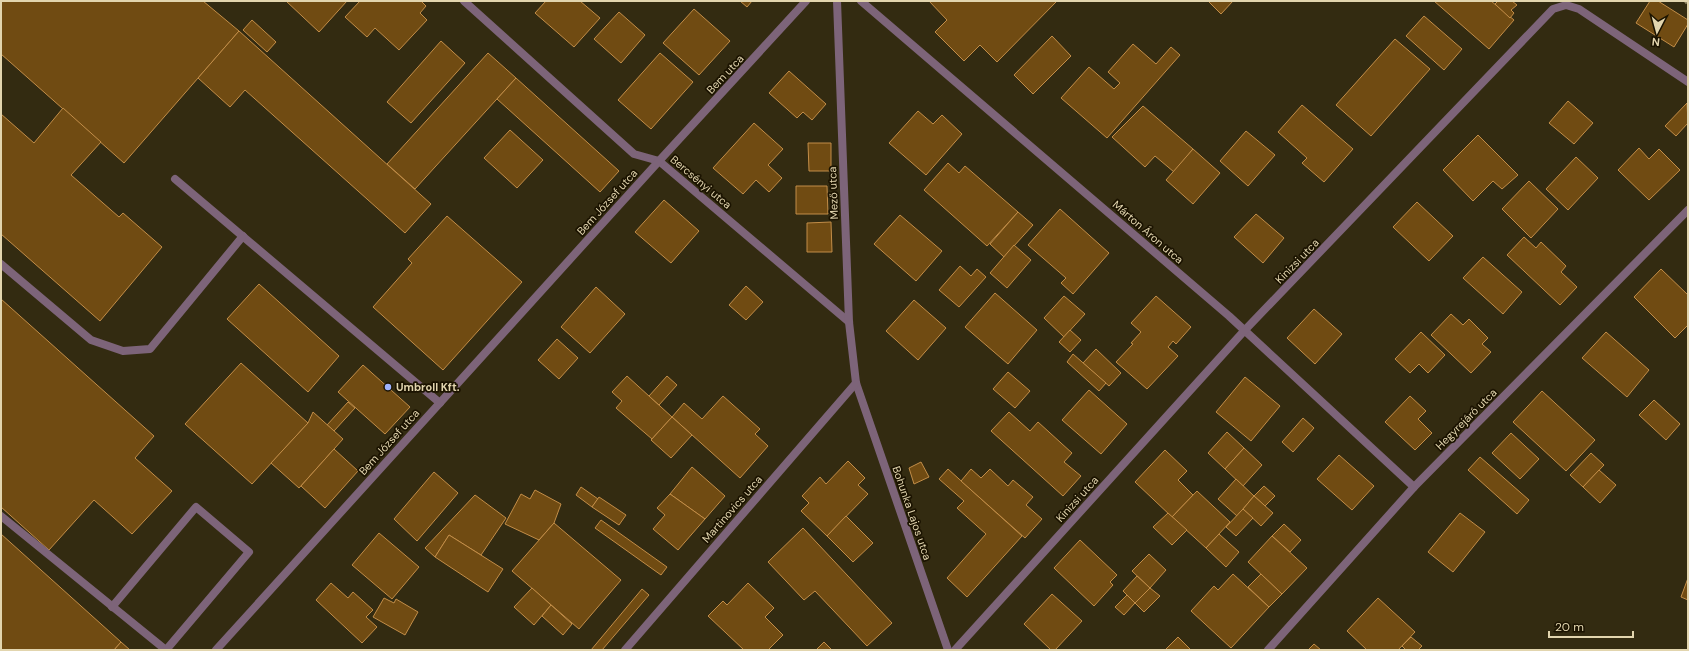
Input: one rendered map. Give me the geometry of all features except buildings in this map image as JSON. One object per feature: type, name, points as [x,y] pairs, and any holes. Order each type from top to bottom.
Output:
[{"type":"street","name":"Bercsényi utca","points":[[464,1],[634,154],[659,161],[849,322]]},
{"type":"street","name":"Bem utca","points":[[659,161],[806,1]]},
{"type":"street","name":"Mező utca","points":[[837,1],[849,322],[856,383]]},
{"type":"street","name":"Márton Áron utca","points":[[861,1],[1244,331],[1414,487]]},
{"type":"street","name":"Kinizsi utca","points":[[955,650],[1244,331],[1553,9],[1566,5],[1579,9],[1688,82]]},
{"type":"street","name":"Bem József utca","points":[[216,650],[659,161]]},
{"type":"street","points":[[175,179],[440,403]]},
{"type":"street","name":"Hegyrejáró utca","points":[[1268,650],[1414,487],[1688,210]]},
{"type":"street","points":[[1,264],[91,340],[124,351],[150,349],[243,236]]},
{"type":"street","name":"Martinovics utca","points":[[625,650],[856,383]]},
{"type":"street","name":"Bohunka Lajos utca","points":[[856,383],[948,650]]},
{"type":"street","points":[[1,516],[112,607],[166,650],[249,552],[196,507],[112,607]]},
{"type":"path","points":[[1685,1],[1688,5]]},
{"type":"place","name":"Umbroll Kft.","points":[[388,387]]}]
